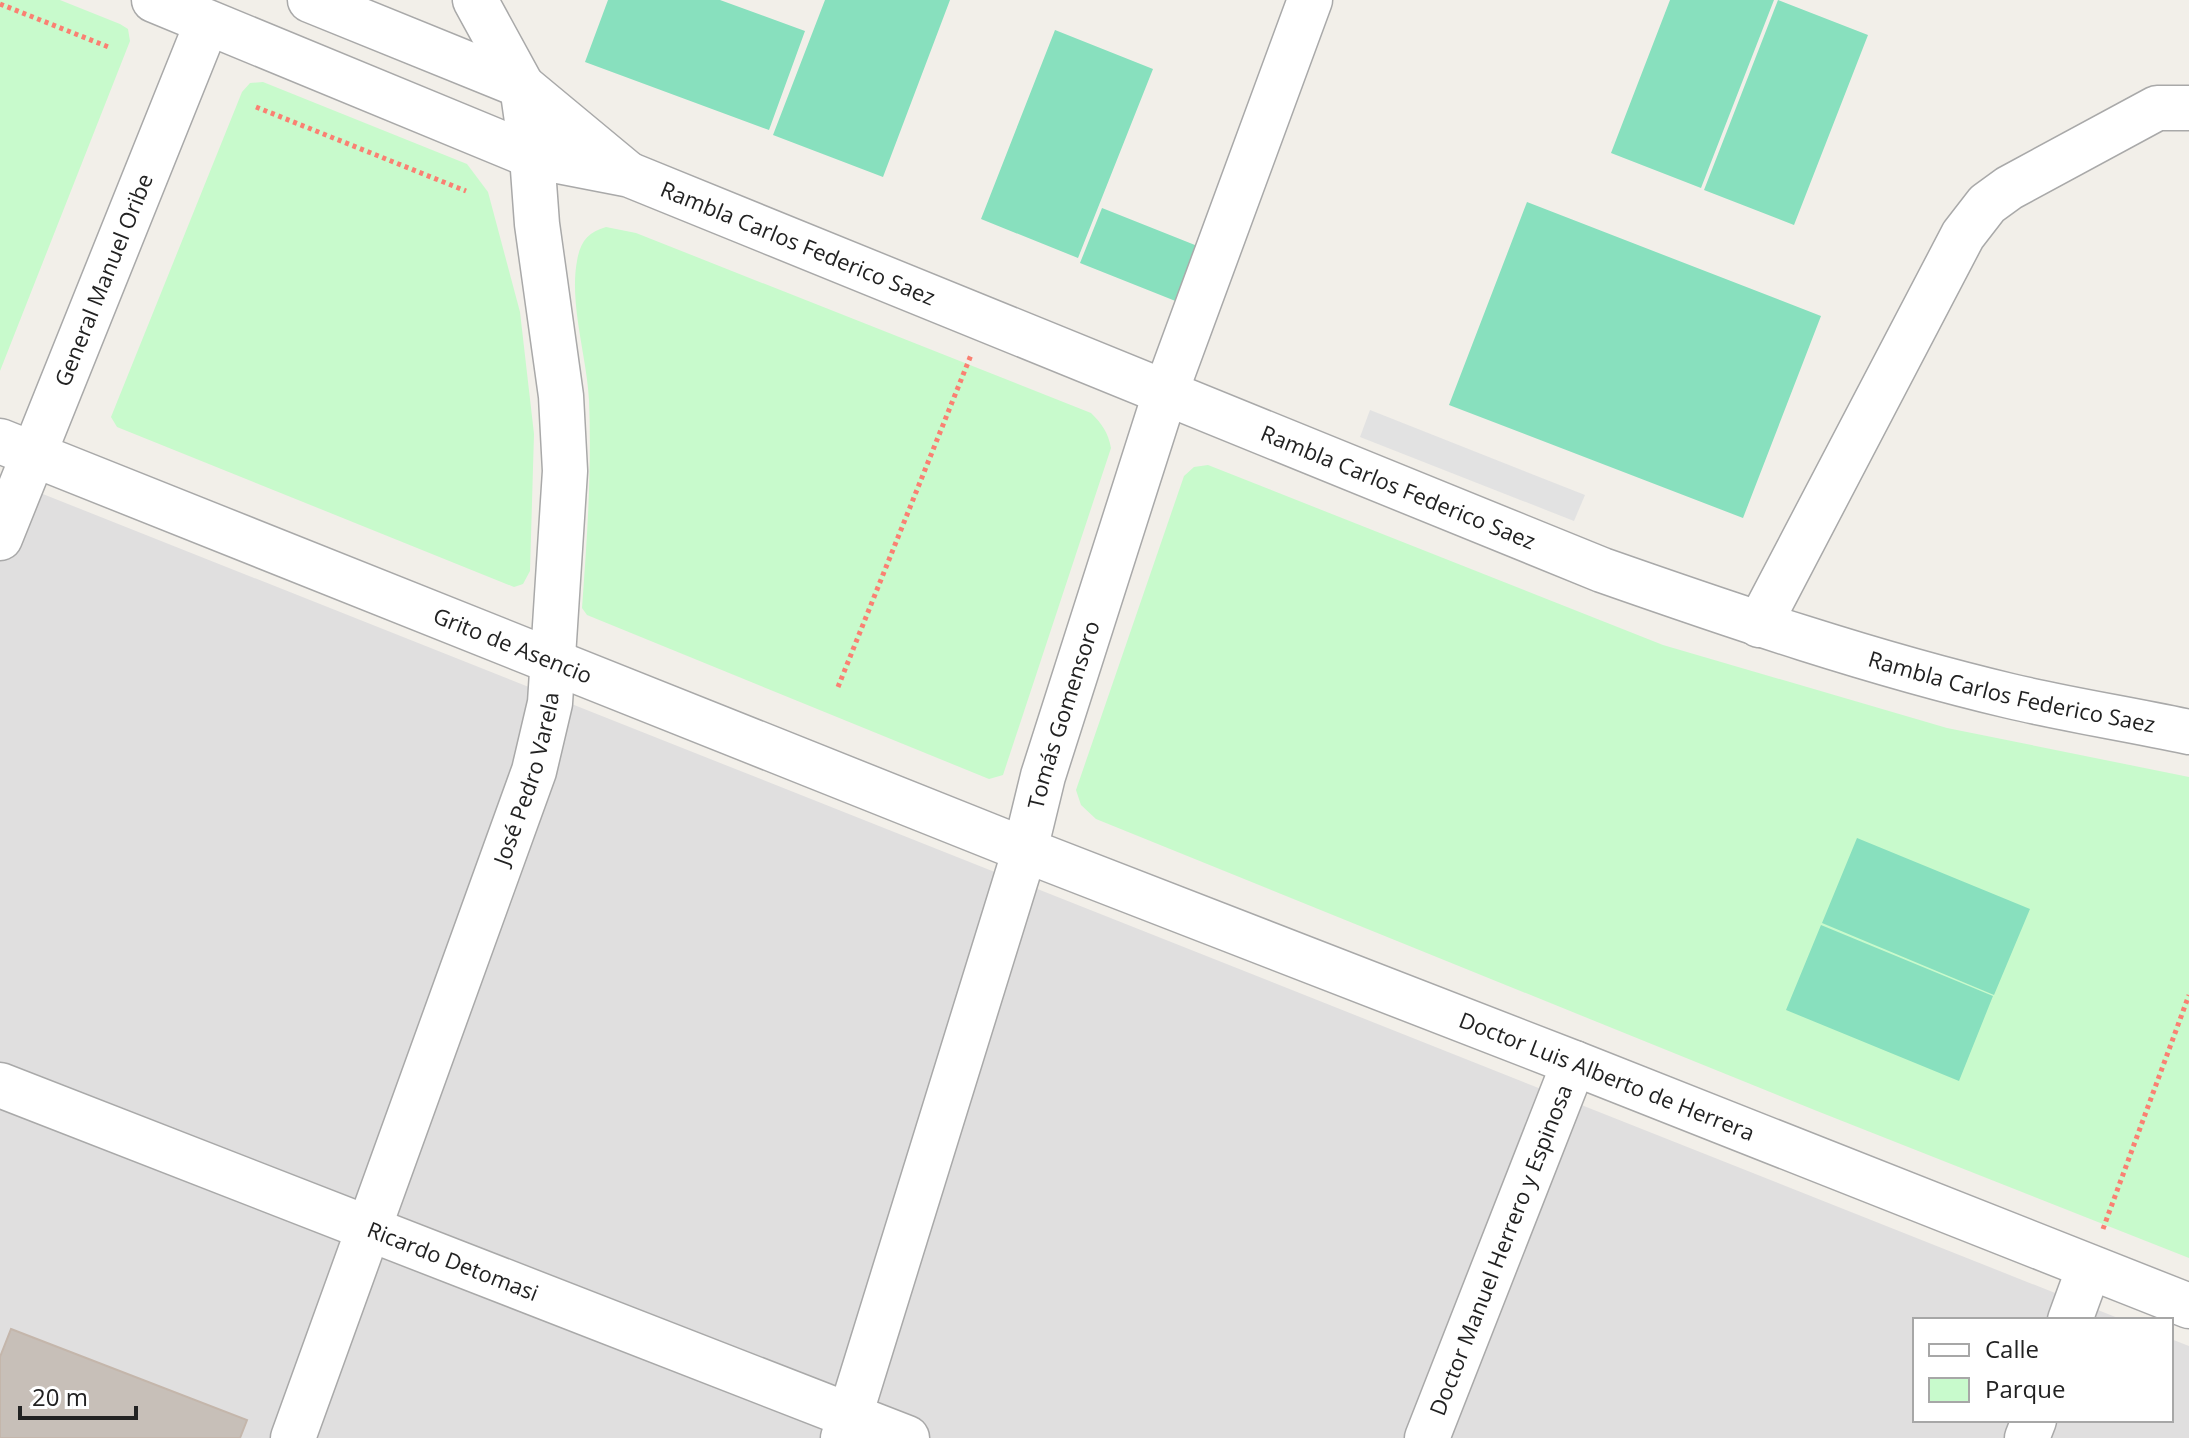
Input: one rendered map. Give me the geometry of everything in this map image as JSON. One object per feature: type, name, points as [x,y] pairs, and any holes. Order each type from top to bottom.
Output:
[{"type":"street","name":"Rambla Carlos Federico Saez","points":[[154,0],[532,156],[630,175],[1602,570],[1759,625],[1922,673],[2012,696],[2189,732]]},
{"type":"street","name":"Rambla Carlos Federico Saez","points":[[310,0],[522,86],[630,175]]},
{"type":"street","points":[[475,0],[522,86]]},
{"type":"street","name":"Tomás Gomensoro","points":[[847,1427],[1025,850],[1043,776],[1165,394],[1310,0]]},
{"type":"street","name":"General Manuel Oribe","points":[[0,538],[17,448],[207,23]]},
{"type":"street","name":"José Pedro Varela","points":[[293,1438],[541,750],[550,703],[565,471],[564,434],[522,86]]},
{"type":"street","points":[[1759,625],[1963,235],[1987,204],[2009,188],[2157,108],[2189,108]]},
{"type":"street","name":"Grito de Asencio","points":[[17,448],[1025,850]]},
{"type":"street","name":"Doctor Luis Alberto de Herrera","points":[[1025,850],[2189,1306]]},
{"type":"street","name":"Doctor Manuel Herrero y Espinosa","points":[[1427,1438],[1574,1063]]},
{"type":"street","name":"Ricardo Detomasi","points":[[0,1085],[369,1227],[847,1427],[907,1438]]},
{"type":"street","points":[[2071,1318],[2089,1268]]},
{"type":"path","points":[[0,4],[111,48]]},
{"type":"path","points":[[256,107],[466,191]]},
{"type":"path","points":[[838,687],[984,321]]},
{"type":"path","points":[[2089,1268],[2189,995]]},
{"type":"shaded area","points":[[1370,410],[1585,495],[1574,521],[1360,437]]},
{"type":"shaded area","points":[[0,477],[2118,1318],[1913,1318],[1913,1422],[2173,1422],[2173,1340],[2189,1346],[2189,1438],[0,1438]]},
{"type":"green space","points":[[0,0],[60,0],[120,24],[128,29],[130,41],[0,371]]},
{"type":"green space","points":[[608,0],[720,0],[805,31],[769,130],[585,62]]},
{"type":"green space","points":[[825,0],[950,0],[883,177],[773,135]]},
{"type":"green space","points":[[1670,0],[1774,0],[1701,188],[1611,153]]},
{"type":"green space","points":[[1778,0],[1868,35],[1794,225],[1704,190]]},
{"type":"green space","points":[[1055,30],[1153,69],[1078,258],[981,219]]},
{"type":"green space","points":[[263,82],[467,164],[488,192],[520,312],[534,434],[530,571],[523,584],[514,587],[117,427],[111,417],[242,92],[250,83]]},
{"type":"green space","points":[[1527,202],[1821,316],[1743,518],[1449,405]]},
{"type":"green space","points":[[1102,208],[1205,249],[1183,304],[1080,263]]},
{"type":"green space","points":[[606,227],[636,233],[1091,413],[1101,425],[1111,448],[1003,775],[989,779],[587,615],[582,608],[590,426],[575,278],[578,254],[583,243],[594,232]]},
{"type":"green space","points":[[1208,465],[1663,645],[1947,728],[2189,777],[2189,1258],[1096,819],[1081,805],[1076,790],[1184,476],[1194,467]]},
{"type":"green space","points":[[1857,838],[2030,909],[1994,995],[1822,923]]},
{"type":"green space","points":[[1821,925],[1993,996],[1959,1081],[1786,1010]]},
{"type":"building","points":[[11,1329],[247,1420],[240,1438],[0,1438],[0,1357]]}]
